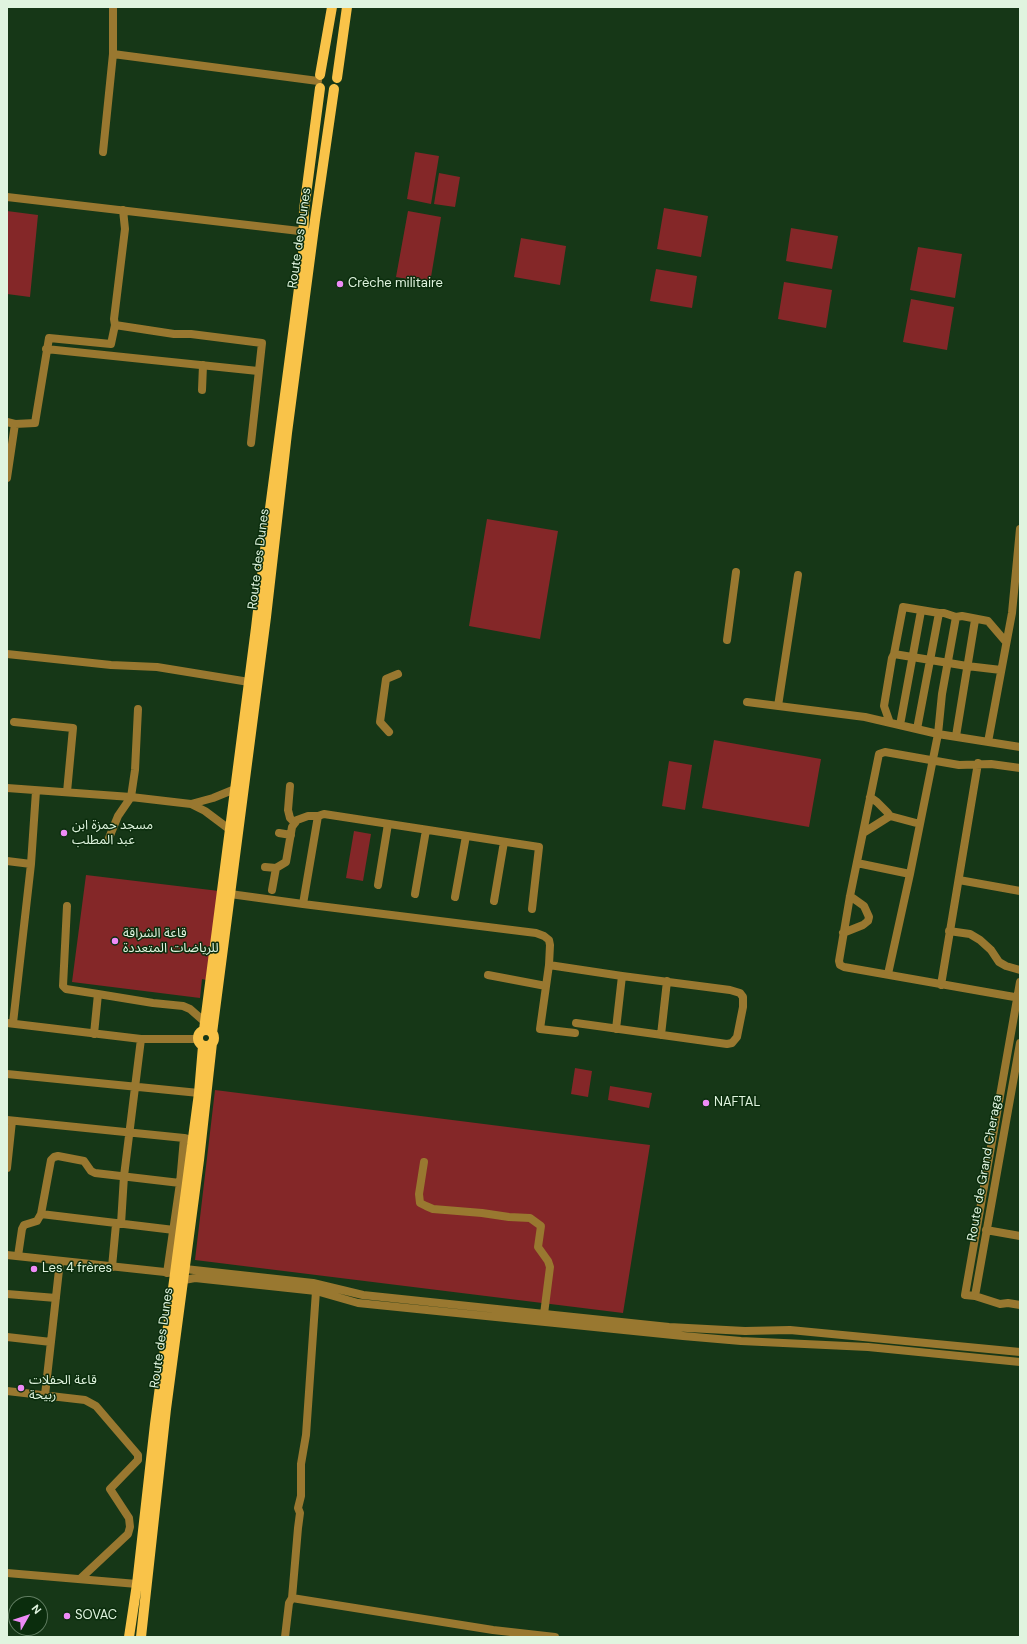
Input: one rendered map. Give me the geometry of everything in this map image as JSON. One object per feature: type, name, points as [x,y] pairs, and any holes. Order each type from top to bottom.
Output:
[{"type":"main road","name":"Route des Dunes","points":[[129,1637],[137,1584],[170,1273],[188,1139],[199,1093],[234,832],[266,616],[309,232],[304,210],[319,81],[332,7]]},
{"type":"main road","points":[[337,78],[329,71],[324,72],[319,81],[325,91],[334,89],[337,86],[347,7]]},
{"type":"main road","name":"Route des Dunes","points":[[141,1637],[166,1409],[184,1280],[206,1036],[230,894],[235,789],[269,516],[303,258],[309,232],[334,89]]},
{"type":"street","points":[[103,152],[113,54],[113,7]]},
{"type":"street","points":[[113,54],[319,81]]},
{"type":"street","points":[[7,197],[309,232]]},
{"type":"street","points":[[7,478],[11,423],[35,423],[49,338],[111,344],[115,325],[114,319],[125,229],[123,210]]},
{"type":"street","points":[[115,325],[174,334],[191,334],[262,343],[251,443]]},
{"type":"street","points":[[46,349],[167,363],[258,371]]},
{"type":"street","points":[[202,390],[203,365]]},
{"type":"street","points":[[988,742],[1012,613],[1020,529]]},
{"type":"street","points":[[727,640],[736,572]]},
{"type":"street","points":[[778,706],[798,575]]},
{"type":"street","points":[[890,723],[884,706],[903,607],[921,611],[944,613],[956,617],[962,616],[990,623],[1006,642]]},
{"type":"street","points":[[900,725],[921,611]]},
{"type":"street","points":[[918,729],[934,642],[933,637],[936,632],[939,613]]},
{"type":"street","points":[[888,974],[938,734],[938,720],[956,617]]},
{"type":"street","points":[[956,736],[975,620]]},
{"type":"street","points":[[7,654],[111,665],[157,667],[249,682]]},
{"type":"street","points":[[894,654],[1001,670]]},
{"type":"street","points":[[389,732],[380,722],[386,679],[398,674]]},
{"type":"street","points":[[747,702],[865,717],[938,734],[1020,747]]},
{"type":"street","points":[[109,838],[118,816],[131,797],[136,770],[138,709]]},
{"type":"street","points":[[14,722],[73,728],[67,792]]},
{"type":"street","points":[[1018,998],[842,966],[839,961],[843,933],[858,863],[877,758],[882,753],[959,765],[978,763],[1020,768]]},
{"type":"street","points":[[940,985],[978,763]]},
{"type":"street","points":[[290,786],[288,810],[290,818],[295,823]]},
{"type":"street","points":[[7,788],[131,797],[192,804],[205,811],[234,832]]},
{"type":"street","points":[[192,804],[235,789]]},
{"type":"street","points":[[36,791],[31,864],[10,1023],[141,1039],[206,1036],[190,1009],[183,1006],[153,1003],[66,989],[63,986],[67,906]]},
{"type":"street","points":[[870,797],[890,816],[920,824]]},
{"type":"street","points":[[265,866],[276,868],[286,862],[291,835],[297,820],[308,816],[318,816],[324,814],[539,847],[532,909]]},
{"type":"street","points":[[303,904],[318,816]]},
{"type":"street","points":[[863,833],[890,816]]},
{"type":"street","points":[[378,885],[388,824]]},
{"type":"street","points":[[415,894],[426,830]]},
{"type":"street","points":[[279,833],[291,835]]},
{"type":"street","points":[[455,897],[466,836]]},
{"type":"street","points":[[494,901],[504,842]]},
{"type":"street","points":[[7,861],[31,864]]},
{"type":"street","points":[[858,863],[910,874]]},
{"type":"street","points":[[272,890],[276,868]]},
{"type":"street","points":[[959,880],[1020,891]]},
{"type":"street","points":[[230,894],[536,933],[544,936],[549,940],[549,965],[540,1029],[575,1033]]},
{"type":"street","points":[[843,933],[863,925],[868,921],[869,917],[864,906],[850,896]]},
{"type":"street","points":[[949,931],[970,934],[980,940],[991,950],[999,962],[1006,966],[1020,970]]},
{"type":"street","points":[[549,965],[735,991],[740,993],[743,997],[743,1007],[737,1037],[732,1043],[727,1044],[576,1023]]},
{"type":"street","points":[[488,975],[546,986]]},
{"type":"street","points":[[616,1029],[622,976]]},
{"type":"street","points":[[661,1035],[668,981]]},
{"type":"street","points":[[1020,982],[965,1295],[975,1296],[1000,1304],[1008,1303],[1020,1305]]},
{"type":"street","points":[[94,1034],[98,994]]},
{"type":"street","points":[[112,1267],[119,1224],[141,1039]]},
{"type":"street","name":"Route de Grand Cheraga","points":[[975,1296],[1020,1043]]},
{"type":"street","points":[[7,1074],[199,1093]]},
{"type":"street","points":[[7,1168],[9,1121],[188,1139],[180,1183],[170,1273],[7,1255]]},
{"type":"street","points":[[18,1256],[22,1229],[24,1225],[37,1221],[41,1214],[52,1160],[54,1157],[58,1156],[84,1161],[90,1171],[95,1173],[180,1183]]},
{"type":"street","points":[[424,1162],[419,1194],[420,1203],[433,1209],[530,1218],[541,1226],[538,1247],[548,1261],[550,1267],[544,1314]]},
{"type":"street","points":[[41,1214],[174,1230]]},
{"type":"street","points":[[986,1230],[1020,1236]]},
{"type":"street","points":[[44,1395],[52,1342],[60,1261]]},
{"type":"street","points":[[185,1269],[314,1283],[363,1295],[669,1327],[745,1331],[790,1330],[1020,1352]]},
{"type":"street","points":[[184,1280],[195,1278],[316,1291],[358,1303],[676,1335],[741,1341],[868,1347],[1020,1362]]},
{"type":"street","points":[[285,1637],[288,1603],[292,1598],[300,1513],[298,1508],[301,1496],[301,1464],[306,1435],[316,1291]]},
{"type":"street","points":[[7,1294],[56,1298]]},
{"type":"street","points":[[7,1337],[52,1342]]},
{"type":"street","points":[[7,1392],[85,1400],[96,1406],[138,1455],[138,1460],[110,1489],[129,1518],[130,1527],[128,1534],[80,1579]]},
{"type":"street","points":[[7,1573],[137,1584]]},
{"type":"street","points":[[292,1598],[493,1630],[555,1637]]},
{"type":"shaded area","points":[[415,152],[439,156],[431,204],[407,199]]},
{"type":"shaded area","points":[[439,173],[460,177],[455,207],[434,204]]},
{"type":"shaded area","points":[[664,208],[708,216],[701,257],[657,249]]},
{"type":"shaded area","points":[[7,211],[38,215],[30,297],[7,294]]},
{"type":"shaded area","points":[[408,211],[441,217],[430,283],[396,277]]},
{"type":"shaded area","points":[[791,228],[838,236],[832,269],[786,261]]},
{"type":"shaded area","points":[[521,238],[566,246],[560,285],[514,277]]},
{"type":"shaded area","points":[[918,247],[962,254],[955,298],[910,290]]},
{"type":"shaded area","points":[[656,269],[697,276],[692,308],[650,301]]},
{"type":"shaded area","points":[[784,282],[832,290],[826,328],[778,319]]},
{"type":"shaded area","points":[[911,299],[954,307],[947,350],[903,342]]},
{"type":"shaded area","points":[[487,519],[558,531],[540,639],[469,626]]},
{"type":"shaded area","points":[[714,740],[821,759],[809,827],[702,808]]},
{"type":"shaded area","points":[[669,761],[692,765],[685,810],[662,806]]},
{"type":"shaded area","points":[[354,831],[371,834],[363,881],[346,878]]},
{"type":"shaded area","points":[[86,875],[219,891],[206,980],[202,979],[200,998],[72,982]]},
{"type":"shaded area","points":[[575,1068],[592,1071],[588,1097],[571,1094]]},
{"type":"shaded area","points":[[610,1086],[652,1093],[649,1108],[608,1100]]},
{"type":"shaded area","points":[[215,1090],[650,1145],[623,1313],[195,1260]]},
{"type":"place","name":"Crèche militaire","points":[[340,284]]},
{"type":"place","name":"مسجد حمزة ابن عبد المطلب","points":[[64,833]]},
{"type":"place","name":"قاعة الشراقة للرياضات المتعددة","points":[[115,941]]},
{"type":"place","name":"NAFTAL","points":[[706,1103]]},
{"type":"place","name":"Les 4 frères","points":[[34,1269]]},
{"type":"place","name":"قاعة الحفلات ربيحة","points":[[21,1388]]},
{"type":"place","name":"SOVAC","points":[[67,1616]]}]
